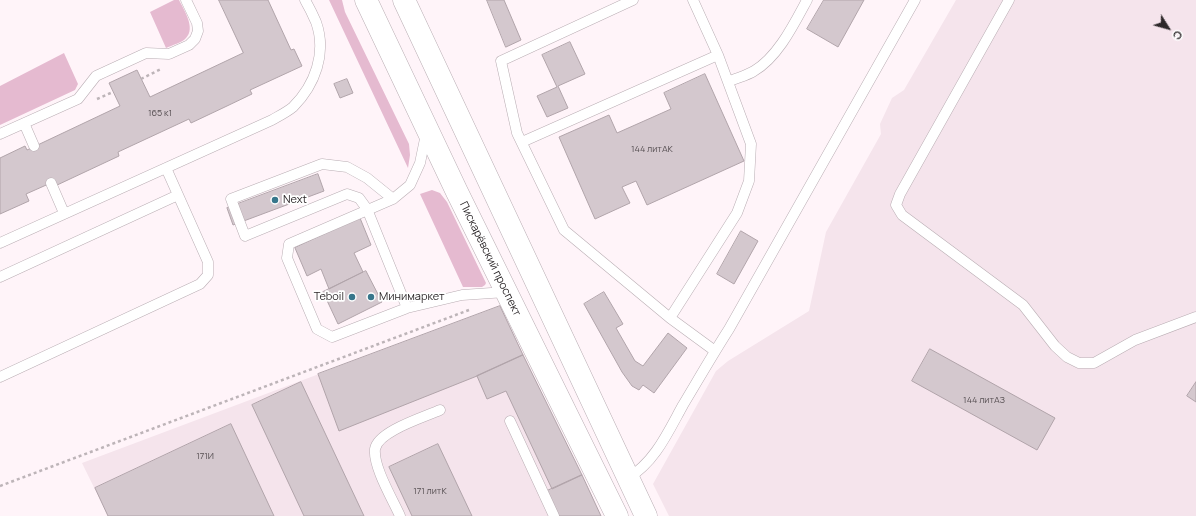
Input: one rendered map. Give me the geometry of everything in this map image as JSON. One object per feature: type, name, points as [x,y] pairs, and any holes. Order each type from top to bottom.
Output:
[{"type":"main road","name":"Пискарёвский проспект","points":[[366,0],[427,130],[617,516]]},
{"type":"main road","points":[[404,0],[646,516]]},
{"type":"lane","points":[[0,134],[78,99],[96,76],[146,53],[169,54],[189,45],[195,39],[198,32],[197,23],[186,0]]},
{"type":"lane","points":[[0,243],[272,120],[292,108],[308,91],[317,70],[320,47],[316,24],[306,0]]},
{"type":"lane","points":[[633,0],[501,61],[518,133],[564,230],[670,318],[715,351]]},
{"type":"lane","points":[[670,318],[737,213],[749,181],[751,144],[718,55],[693,0]]},
{"type":"lane","points":[[628,478],[639,471],[654,455],[729,329],[914,0]]},
{"type":"lane","points":[[1009,0],[900,194],[896,205],[902,215],[1023,304],[1055,346],[1067,357],[1079,363],[1094,363],[1135,340],[1196,317]]},
{"type":"lane","points":[[728,82],[754,71],[770,58],[788,34],[804,2]]},
{"type":"lane","points":[[522,142],[718,55]]},
{"type":"lane","points":[[24,123],[34,146]]},
{"type":"lane","points":[[427,130],[420,163],[410,185],[393,199],[289,244],[287,258],[317,329],[332,337],[407,308],[462,294],[506,292]]},
{"type":"lane","points":[[393,199],[367,178],[347,167],[322,164],[230,199],[245,236],[347,194],[359,198],[367,209],[407,308]]},
{"type":"lane","points":[[0,377],[200,284],[208,275],[208,262],[166,168]]},
{"type":"lane","points":[[51,183],[64,214]]},
{"type":"lane","points":[[0,277],[178,195]]},
{"type":"lane","points":[[400,516],[380,472],[376,460],[375,448],[382,438],[393,430],[440,410]]},
{"type":"lane","points":[[510,421],[554,516]]},
{"type":"path","points":[[0,486],[469,310]]},
{"type":"shaded area","points":[[174,0],[179,0],[188,19],[190,29],[189,34],[184,40],[166,48],[150,12]]},
{"type":"shaded area","points":[[329,0],[342,0],[345,12],[409,144],[410,155],[408,168]]},
{"type":"shaded area","points":[[956,0],[1196,0],[1196,516],[669,516],[653,484],[716,371],[728,361],[809,311],[826,232],[881,134],[880,124],[892,98],[904,90]]},
{"type":"shaded area","points":[[64,53],[78,84],[75,90],[0,125],[0,86]]},
{"type":"shaded area","points":[[432,190],[440,193],[447,202],[486,283],[482,287],[463,287],[420,194]]},
{"type":"shaded area","points":[[500,306],[601,516],[108,516],[82,463]]},
{"type":"building","points":[[219,0],[268,0],[291,50],[294,49],[302,66],[250,90],[252,94],[191,123],[189,119],[118,152],[119,156],[55,186],[53,182],[26,194],[29,201],[0,214],[0,158],[25,146],[27,150],[120,106],[109,83],[137,70],[150,97],[243,53]]},
{"type":"building","points":[[487,0],[504,0],[521,40],[506,47]]},
{"type":"building","points":[[824,0],[864,0],[838,47],[807,29]]},
{"type":"building","points":[[570,42],[585,74],[558,86],[568,108],[547,117],[537,96],[557,87],[542,55]]},
{"type":"building","points":[[705,74],[744,161],[647,205],[636,181],[622,187],[630,203],[595,219],[559,137],[609,115],[617,133],[671,109],[664,93]]},
{"type":"building","points":[[347,79],[353,93],[340,98],[334,84]]},
{"type":"building","name":"Next","points":[[318,174],[324,191],[233,225],[227,208]]},
{"type":"building","points":[[360,218],[371,245],[354,253],[363,272],[329,289],[321,269],[307,276],[295,248]]},
{"type":"building","points":[[741,231],[758,241],[734,284],[717,274]]},
{"type":"building","name":"Teboil","points":[[366,271],[382,302],[338,324],[323,292]]},
{"type":"building","points":[[604,292],[623,324],[616,328],[635,361],[643,366],[668,333],[687,348],[654,393],[643,385],[639,390],[632,386],[622,372],[584,304]]},
{"type":"building","points":[[500,306],[523,355],[477,376],[339,431],[318,374]]},
{"type":"building","points":[[930,349],[1055,418],[1037,450],[912,381]]},
{"type":"building","points":[[523,355],[582,475],[552,489],[506,391],[487,399],[477,376]]},
{"type":"building","points":[[301,382],[364,516],[304,516],[252,405]]},
{"type":"building","points":[[1196,382],[1196,402],[1187,396]]},
{"type":"building","points":[[231,424],[274,516],[108,516],[95,488]]},
{"type":"building","points":[[438,444],[472,516],[412,516],[389,467]]},
{"type":"building","points":[[582,475],[601,516],[559,516],[547,491]]},
{"type":"place","name":"Next","points":[[275,200]]},
{"type":"place","name":"Teboil","points":[[352,297]]},
{"type":"place","name":"Минимаркет","points":[[371,297]]}]
